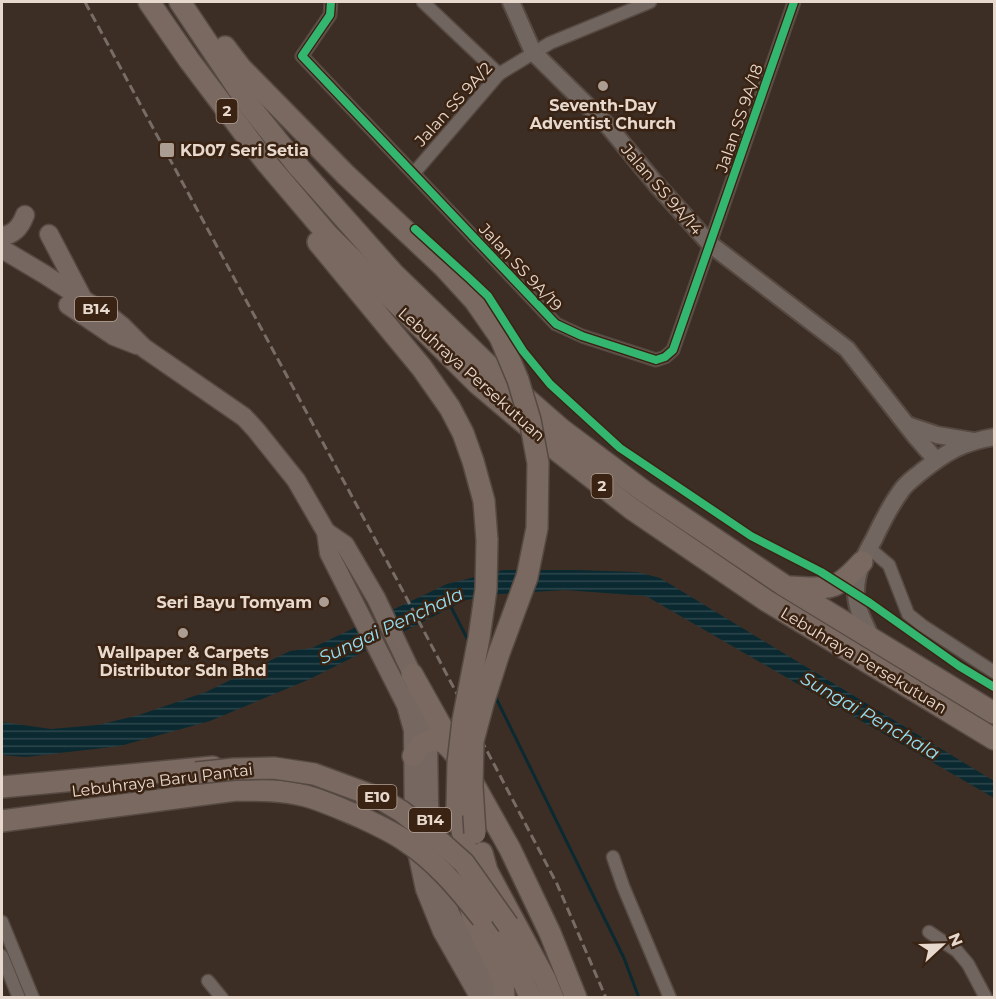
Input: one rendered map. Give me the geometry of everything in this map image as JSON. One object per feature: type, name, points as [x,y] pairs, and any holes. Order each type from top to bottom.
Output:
[{"type":"highway","name":"Lebuhraya Persekutuan","points":[[149,2],[189,60],[266,162],[328,235],[478,384],[632,509],[767,601],[994,739]]},
{"type":"highway","name":"Lebuhraya Persekutuan","points":[[180,2],[249,105],[297,165],[393,273],[490,366],[561,429],[645,492],[785,586],[994,713]]},
{"type":"highway","points":[[190,2],[241,68],[346,175],[443,266],[475,301],[500,337],[518,380],[530,420],[538,464],[537,528],[527,577],[499,653],[473,741],[472,786],[475,832],[487,872],[553,998]]},
{"type":"highway","points":[[266,162],[296,215],[422,368],[450,408],[463,433],[473,461],[484,501],[487,540],[486,589],[463,720],[458,763],[457,807],[466,897],[503,979],[504,998]]},
{"type":"highway","points":[[785,586],[818,589],[830,587],[846,579],[866,555]]},
{"type":"highway","points":[[412,674],[510,849],[550,933],[576,998]]},
{"type":"highway","points":[[413,756],[419,746],[428,740],[439,741],[446,744],[463,764]]},
{"type":"highway","points":[[2,787],[234,765],[272,765],[308,770],[367,788],[384,801],[414,838]]},
{"type":"highway","name":"Lebuhraya Baru Pantai","points":[[2,800],[234,769],[274,768],[314,774],[352,787],[379,798],[401,811],[464,863],[508,925],[544,998]]},
{"type":"highway","name":"Lebuhraya Baru Pantai","points":[[2,821],[236,790],[269,791],[303,796],[326,803],[403,839],[450,879],[482,918],[523,998]]},
{"type":"highway","points":[[457,807],[466,849],[479,890],[531,998]]},
{"type":"main road","points":[[2,236],[15,231],[25,215]]},
{"type":"main road","points":[[49,234],[84,301]]},
{"type":"main road","name":"B14","points":[[2,249],[122,326],[144,348],[244,417],[296,480],[326,532],[329,553],[406,705],[413,730],[414,838],[425,888],[442,931],[480,998]]},
{"type":"main road","name":"B14","points":[[2,261],[114,336],[144,348]]},
{"type":"main road","name":"B14","points":[[326,532],[345,545],[376,598],[412,674],[425,713],[428,740],[431,850],[450,913],[493,998]]},
{"type":"street","name":"Jalan SS 9A/19","points":[[331,2],[330,15],[302,56],[556,324],[582,336],[656,360],[665,357],[673,350],[710,244]]},
{"type":"street","points":[[423,2],[499,74]]},
{"type":"street","name":"Jalan SS 9A/14","points":[[510,2],[533,52],[609,127],[710,244],[847,349],[936,460]]},
{"type":"street","name":"Jalan SS 9A/2","points":[[414,173],[499,74],[550,43],[650,2]]},
{"type":"street","name":"Jalan SS 9A/18","points":[[710,244],[794,2]]},
{"type":"street","points":[[908,483],[920,454],[912,431],[976,441]]},
{"type":"street","points":[[871,638],[859,610],[856,585],[866,555],[889,509],[902,489],[936,460],[952,450],[994,437]]},
{"type":"street","points":[[866,555],[889,565],[908,614],[994,672]]},
{"type":"street","points":[[613,857],[670,998]]},
{"type":"street","points":[[2,922],[33,998]]},
{"type":"street","points":[[929,932],[957,951],[968,964],[986,998]]},
{"type":"street","points":[[2,956],[19,998]]},
{"type":"street","points":[[208,981],[222,998]]},
{"type":"water","name":"Sungai Penchala","points":[[503,570],[637,572],[660,578],[994,781],[994,798],[646,596],[565,590],[500,594],[466,600],[310,679],[210,721],[120,746],[26,757],[2,755],[2,722],[51,729],[98,725],[139,715],[206,692],[290,651],[312,648],[447,584]]},
{"type":"waterway","name":"Sungai Penchala","points":[[450,605],[470,644]]},
{"type":"waterway","points":[[495,696],[624,958],[639,998]]},
{"type":"railway","points":[[85,2],[396,578],[557,884],[606,998]]},
{"type":"cycle path","points":[[331,2],[330,15],[302,56],[556,324],[582,336],[656,360],[665,357],[673,350],[794,2]]},
{"type":"cycle path","points":[[415,229],[488,296],[523,351],[550,384],[620,448],[751,536],[821,572],[870,603],[959,666],[994,687]]},
{"type":"place","name":"Seventh-Day Adventist Church","points":[[603,86]]},
{"type":"place","name":"KD07 Seri Setia","points":[[167,150]]},
{"type":"place","name":"Seri Bayu Tomyam","points":[[324,602]]},
{"type":"place","name":"Wallpaper & Carpets Distributor Sdn Bhd","points":[[183,633]]}]
